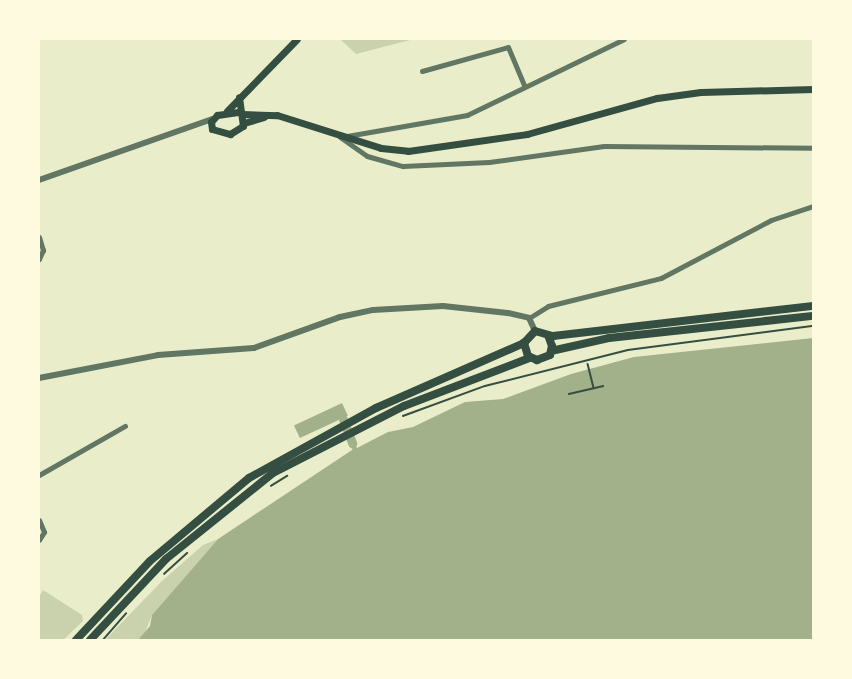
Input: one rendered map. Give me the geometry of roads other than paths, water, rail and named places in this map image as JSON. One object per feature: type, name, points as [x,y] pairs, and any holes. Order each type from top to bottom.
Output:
[{"type":"main road","points":[[269,115],[244,123],[230,134],[212,129],[212,119],[227,111],[239,97],[280,61],[297,39]]},
{"type":"main road","points":[[227,111],[269,115],[307,124],[340,137],[381,148],[438,148],[577,123],[657,98],[701,92],[813,89]]},
{"type":"main road","points":[[239,97],[240,113],[244,123]]},
{"type":"main road","points":[[75,640],[150,561],[228,494],[281,458],[345,424],[524,343],[535,331],[548,335],[813,306]]},
{"type":"main road","points":[[90,640],[151,573],[230,504],[273,474],[348,433],[442,390],[530,358],[542,359],[551,351],[609,338],[813,316]]},
{"type":"main road","points":[[548,335],[551,351]]},
{"type":"main road","points":[[524,343],[530,358]]},
{"type":"street","points":[[340,137],[467,115],[524,85],[624,39]]},
{"type":"street","points":[[422,71],[508,47],[524,85]]},
{"type":"street","points":[[39,180],[212,119]]},
{"type":"street","points":[[194,125],[212,129]]},
{"type":"street","points":[[340,137],[366,156],[403,166],[489,162],[604,146],[813,148]]},
{"type":"street","points":[[39,378],[158,355],[254,348],[373,310],[443,306],[529,318],[548,306],[665,276],[710,249],[783,214],[813,206]]},
{"type":"street","points":[[39,237],[43,250],[39,259]]},
{"type":"street","points":[[529,318],[535,331]]},
{"type":"street","points":[[39,475],[125,426]]},
{"type":"street","points":[[39,520],[44,531],[39,540]]},
{"type":"waterway","points":[[343,419],[352,443]]}]
